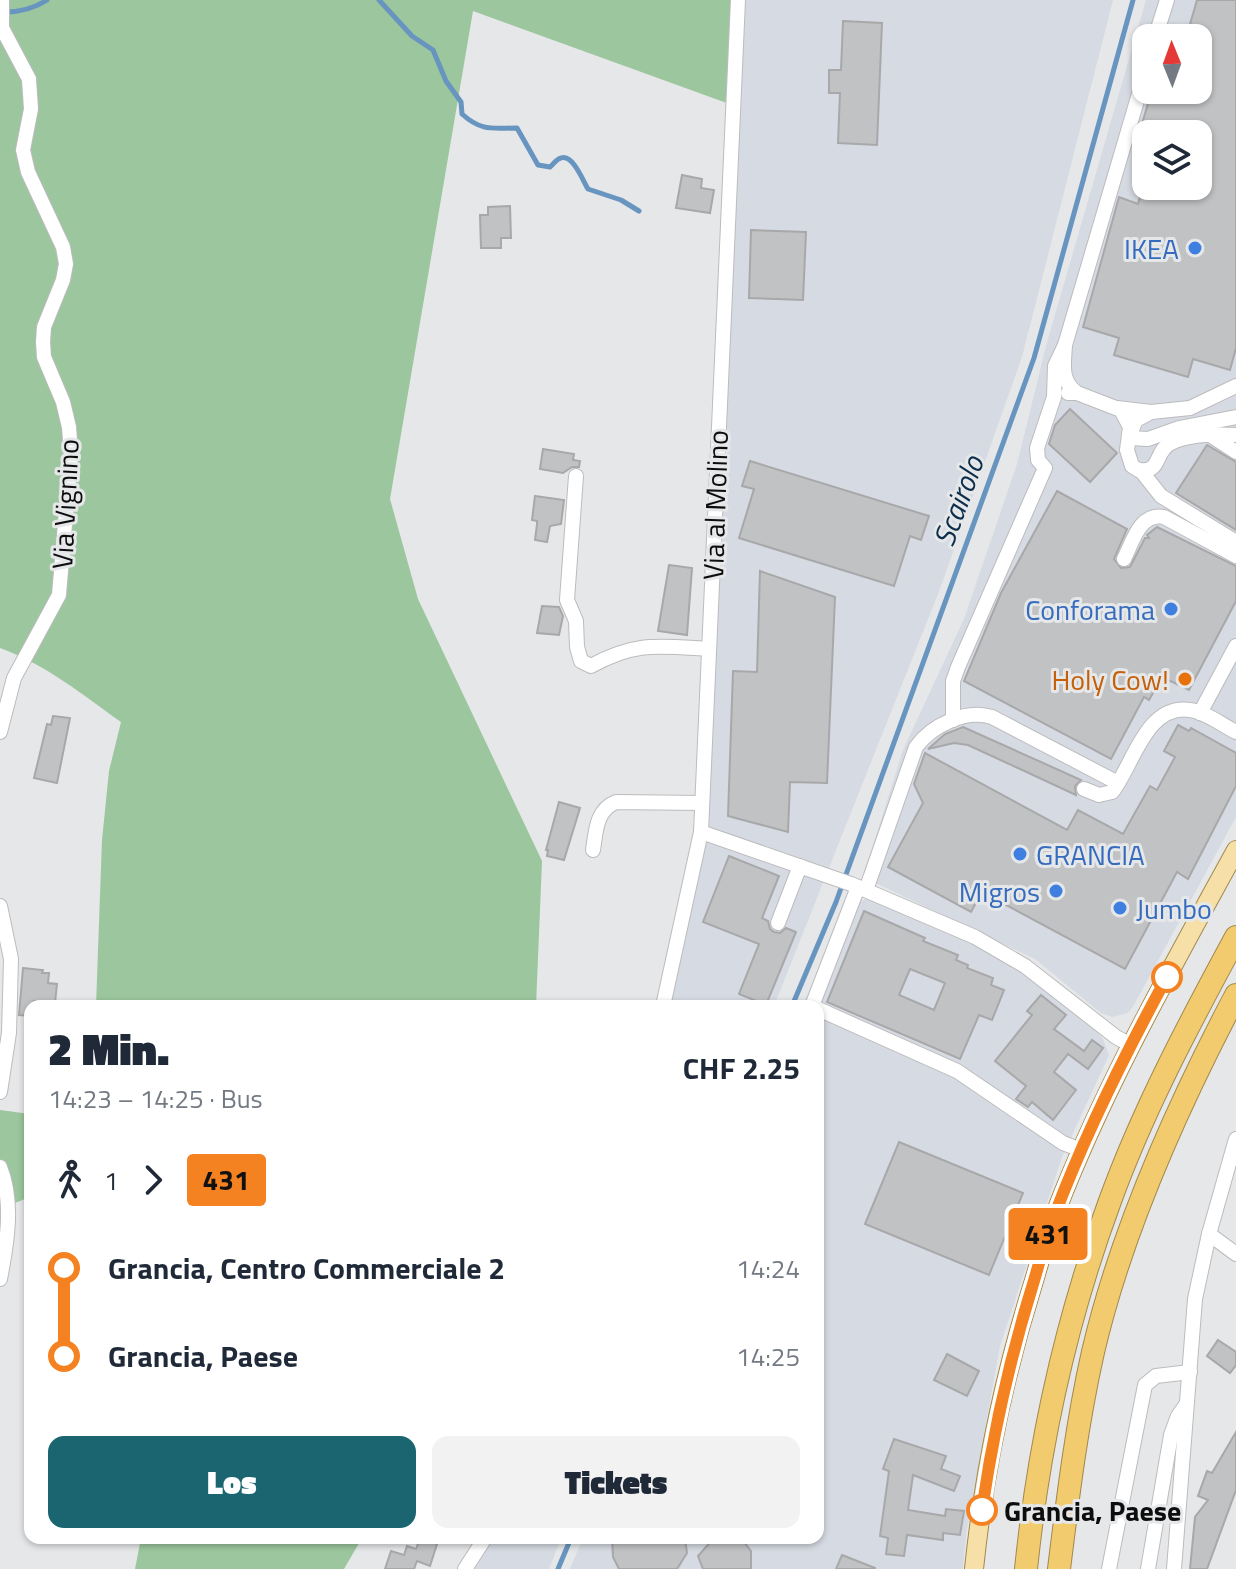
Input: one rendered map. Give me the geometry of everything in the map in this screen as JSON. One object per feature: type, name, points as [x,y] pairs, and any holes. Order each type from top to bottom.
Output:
[{"type":"highway","points":[[1026,1568],[1046,1431],[1063,1346],[1087,1265],[1111,1197],[1161,1081],[1236,937]]},
{"type":"highway","points":[[1059,1569],[1074,1448],[1093,1350],[1115,1274],[1133,1222],[1187,1096],[1236,995]]},
{"type":"main road","points":[[974,1569],[990,1455],[1023,1314],[1053,1217],[1131,1045],[1236,850]]},
{"type":"street","name":"Via Vignino","points":[[0,732],[14,678],[59,595],[71,453],[63,402],[44,357],[43,342],[44,327],[63,280],[66,264],[63,247],[28,172],[23,150],[31,109],[29,79],[2,28],[2,0]]},
{"type":"street","name":"Via al Molino","points":[[664,1000],[701,832],[738,0]]},
{"type":"street","points":[[1159,24],[1167,0]]},
{"type":"street","points":[[953,720],[953,681],[958,667],[1045,468],[1036,454],[1052,405],[1055,366],[1065,345],[1136,104]]},
{"type":"street","points":[[1065,345],[1064,376],[1071,389],[1117,407],[1151,412],[1190,408],[1236,386]]},
{"type":"street","points":[[1052,405],[1061,395],[1077,393]]},
{"type":"street","points":[[1117,407],[1128,418],[1130,435]]},
{"type":"street","points":[[1151,412],[1136,420],[1130,435],[1127,456],[1132,466],[1161,496],[1236,542]]},
{"type":"street","points":[[1139,470],[1148,471],[1155,467],[1163,450],[1171,443],[1236,417]]},
{"type":"street","points":[[1130,435],[1148,439],[1207,428],[1236,435]]},
{"type":"street","points":[[1207,428],[1236,452]]},
{"type":"street","points":[[576,476],[567,600],[576,621],[581,661],[591,666],[608,656],[642,645],[709,649]]},
{"type":"street","points":[[1124,559],[1144,521],[1155,516],[1164,517],[1236,556]]},
{"type":"street","points":[[1200,713],[1236,646]]},
{"type":"street","points":[[1084,789],[1105,795],[1112,792],[1154,723],[1174,711],[1200,713],[1236,732]]},
{"type":"street","points":[[814,1000],[916,747],[924,737],[953,720],[978,715],[992,717],[1118,783]]},
{"type":"street","points":[[593,850],[598,822],[608,806],[616,802],[702,803]]},
{"type":"street","points":[[701,832],[831,876],[975,937],[1025,966],[1116,1037],[1131,1045]]},
{"type":"street","points":[[778,923],[800,866]]},
{"type":"street","points":[[0,906],[11,959],[9,1033],[0,1092]]},
{"type":"street","points":[[824,1012],[957,1071],[1063,1143],[1081,1150]]},
{"type":"street","points":[[1174,1569],[1195,1299],[1209,1234],[1234,1149]]},
{"type":"street","points":[[0,1167],[6,1183],[9,1216],[0,1279]]},
{"type":"street","points":[[1209,1234],[1236,1254]]},
{"type":"street","points":[[1109,1569],[1145,1385],[1156,1376],[1190,1372]]},
{"type":"street","points":[[1148,1569],[1171,1435],[1187,1403]]},
{"type":"street","points":[[465,1569],[481,1544]]},
{"type":"shaded area","points":[[738,0],[1113,0],[1022,357],[940,589],[776,1000],[664,1000],[701,832]]},
{"type":"shaded area","points":[[1146,0],[1236,0],[1236,817],[1134,1005],[1128,1013],[1112,1017],[1101,1013],[1035,959],[863,877],[903,750],[964,619],[1017,464],[1046,346],[1132,48],[1132,104],[1212,104],[1212,24],[1139,24]]},
{"type":"shaded area","points":[[866,898],[974,942],[1032,980],[1093,1027],[1103,1039],[1109,1055],[1062,1157],[1000,1346],[966,1535],[963,1569],[570,1569],[580,1544],[824,1544],[824,1000],[820,1000],[859,903]]},
{"type":"shaded area","points":[[481,1544],[559,1544],[549,1569],[465,1569]]},
{"type":"green space","points":[[0,0],[738,0],[735,106],[473,11],[390,499],[418,599],[542,861],[536,1000],[96,1000],[102,840],[109,771],[121,722],[48,671],[0,648]]},
{"type":"green space","points":[[0,1110],[24,1113],[24,1199],[0,1209]]},
{"type":"green space","points":[[140,1544],[359,1544],[344,1569],[135,1569]]},
{"type":"building","points":[[1197,0],[1236,0],[1236,348],[1230,370],[1193,359],[1188,377],[1114,355],[1119,338],[1083,327],[1119,197],[1138,204],[1139,200],[1212,200],[1212,120],[1143,120],[1148,104],[1212,104],[1212,24],[1190,24]]},
{"type":"building","points":[[843,21],[882,23],[877,145],[838,143],[840,93],[829,93],[829,70],[841,70]]},
{"type":"building","points":[[682,175],[702,179],[701,188],[714,190],[710,213],[676,208]]},
{"type":"building","points":[[510,206],[511,238],[501,238],[501,248],[481,248],[480,215],[488,215],[488,207]]},
{"type":"building","points":[[751,230],[806,232],[803,300],[749,298]]},
{"type":"building","points":[[1070,409],[1117,453],[1090,482],[1049,444],[1055,425]]},
{"type":"building","points":[[1207,445],[1236,462],[1236,530],[1176,493]]},
{"type":"building","points":[[543,449],[574,454],[573,460],[580,461],[579,467],[572,467],[563,473],[540,469]]},
{"type":"building","points":[[750,461],[929,516],[921,540],[910,536],[894,586],[739,538],[754,489],[742,486]]},
{"type":"building","points":[[1057,491],[1127,529],[1114,559],[1121,568],[1130,567],[1145,538],[1149,538],[1147,535],[1157,527],[1236,566],[1236,601],[1189,690],[1162,677],[1149,700],[1144,697],[1111,759],[964,681],[1001,593]]},
{"type":"building","points":[[535,496],[564,500],[561,524],[550,526],[547,542],[535,540],[537,521],[532,520]]},
{"type":"building","points":[[669,565],[692,568],[687,635],[658,631]]},
{"type":"building","points":[[760,571],[835,597],[827,783],[790,782],[788,832],[728,816],[733,671],[757,672]]},
{"type":"building","points":[[542,606],[559,607],[563,616],[559,635],[537,633]]},
{"type":"building","points":[[53,716],[70,718],[57,783],[34,778],[47,724],[51,725]]},
{"type":"building","name":"GRANCIA","points":[[1178,725],[1189,731],[1191,728],[1236,753],[1236,786],[1188,879],[1177,872],[1125,969],[982,892],[971,912],[888,867],[923,803],[914,784],[925,753],[1067,830],[1078,810],[1123,834],[1150,786],[1157,790],[1175,757],[1164,751]]},
{"type":"building","points":[[963,727],[1081,780],[1075,786],[1076,795],[968,745],[954,743],[928,749],[945,734]]},
{"type":"building","points":[[559,802],[580,808],[564,860],[547,856],[546,850]]},
{"type":"building","points":[[729,856],[779,876],[762,918],[768,921],[774,932],[780,933],[786,928],[796,932],[768,1000],[754,1000],[739,994],[759,944],[703,922]]},
{"type":"building","points":[[864,911],[958,955],[956,960],[993,978],[991,985],[1004,990],[992,1020],[979,1015],[960,1059],[827,1002]],"holes":[[[910,969],[945,983],[934,1010],[899,995]]]},
{"type":"building","points":[[23,968],[49,973],[48,983],[57,984],[55,1000],[24,1000],[24,1015],[19,1015]]},
{"type":"building","points":[[1041,995],[1066,1015],[1054,1029],[1084,1051],[1092,1040],[1103,1048],[1088,1069],[1068,1054],[1054,1072],[1076,1090],[1053,1120],[1032,1102],[1028,1107],[1016,1099],[1026,1086],[995,1061],[1032,1015],[1027,1011]]},
{"type":"building","points":[[899,1142],[1023,1193],[989,1275],[865,1224]]},
{"type":"building","points":[[1218,1340],[1236,1352],[1236,1365],[1230,1373],[1207,1356]]},
{"type":"building","points":[[947,1354],[979,1371],[967,1396],[934,1380]]},
{"type":"building","points":[[1236,1432],[1236,1490],[1207,1569],[1190,1569],[1195,1517],[1208,1500],[1198,1496],[1207,1471],[1212,1473]]},
{"type":"building","points":[[894,1439],[946,1456],[941,1469],[960,1476],[954,1491],[913,1475],[908,1510],[945,1516],[946,1509],[964,1511],[960,1535],[943,1533],[943,1540],[907,1535],[904,1556],[886,1554],[888,1538],[880,1536],[889,1471],[883,1469]]},
{"type":"building","points":[[418,1544],[437,1544],[430,1566],[417,1561],[414,1569],[385,1569],[391,1551],[404,1555],[407,1546],[416,1549]]},
{"type":"building","points":[[612,1544],[686,1544],[687,1553],[677,1569],[619,1569],[613,1557]]},
{"type":"building","points":[[709,1544],[746,1544],[751,1551],[751,1569],[703,1569],[698,1556]]},
{"type":"building","points":[[842,1555],[875,1568],[875,1569],[836,1569]]},
{"type":"waterway","points":[[5,12],[27,9],[47,0]]},
{"type":"waterway","points":[[379,0],[412,36],[433,50],[446,81],[461,102],[462,114],[469,120],[482,126],[517,128],[538,165],[550,167],[558,159],[570,160],[588,189],[621,200],[639,211]]},
{"type":"waterway","name":"Scairolo","points":[[795,1000],[836,902],[1034,358],[1133,0]]},
{"type":"waterway","name":"Scairolo","points":[[558,1569],[568,1544]]},
{"type":"bus line","name":"431","points":[[982,1510],[1003,1394],[1023,1314],[1053,1217],[1099,1111],[1167,977]]},
{"type":"place","name":"IKEA","points":[[1195,248]]},
{"type":"place","name":"Conforama","points":[[1171,609]]},
{"type":"place","name":"Holy Cow!","points":[[1185,679]]},
{"type":"place","name":"GRANCIA","points":[[1020,854]]},
{"type":"place","name":"Migros","points":[[1056,891]]},
{"type":"place","name":"Jumbo","points":[[1120,908]]},
{"type":"place","name":"Grancia, Paese","points":[[982,1510]]}]
